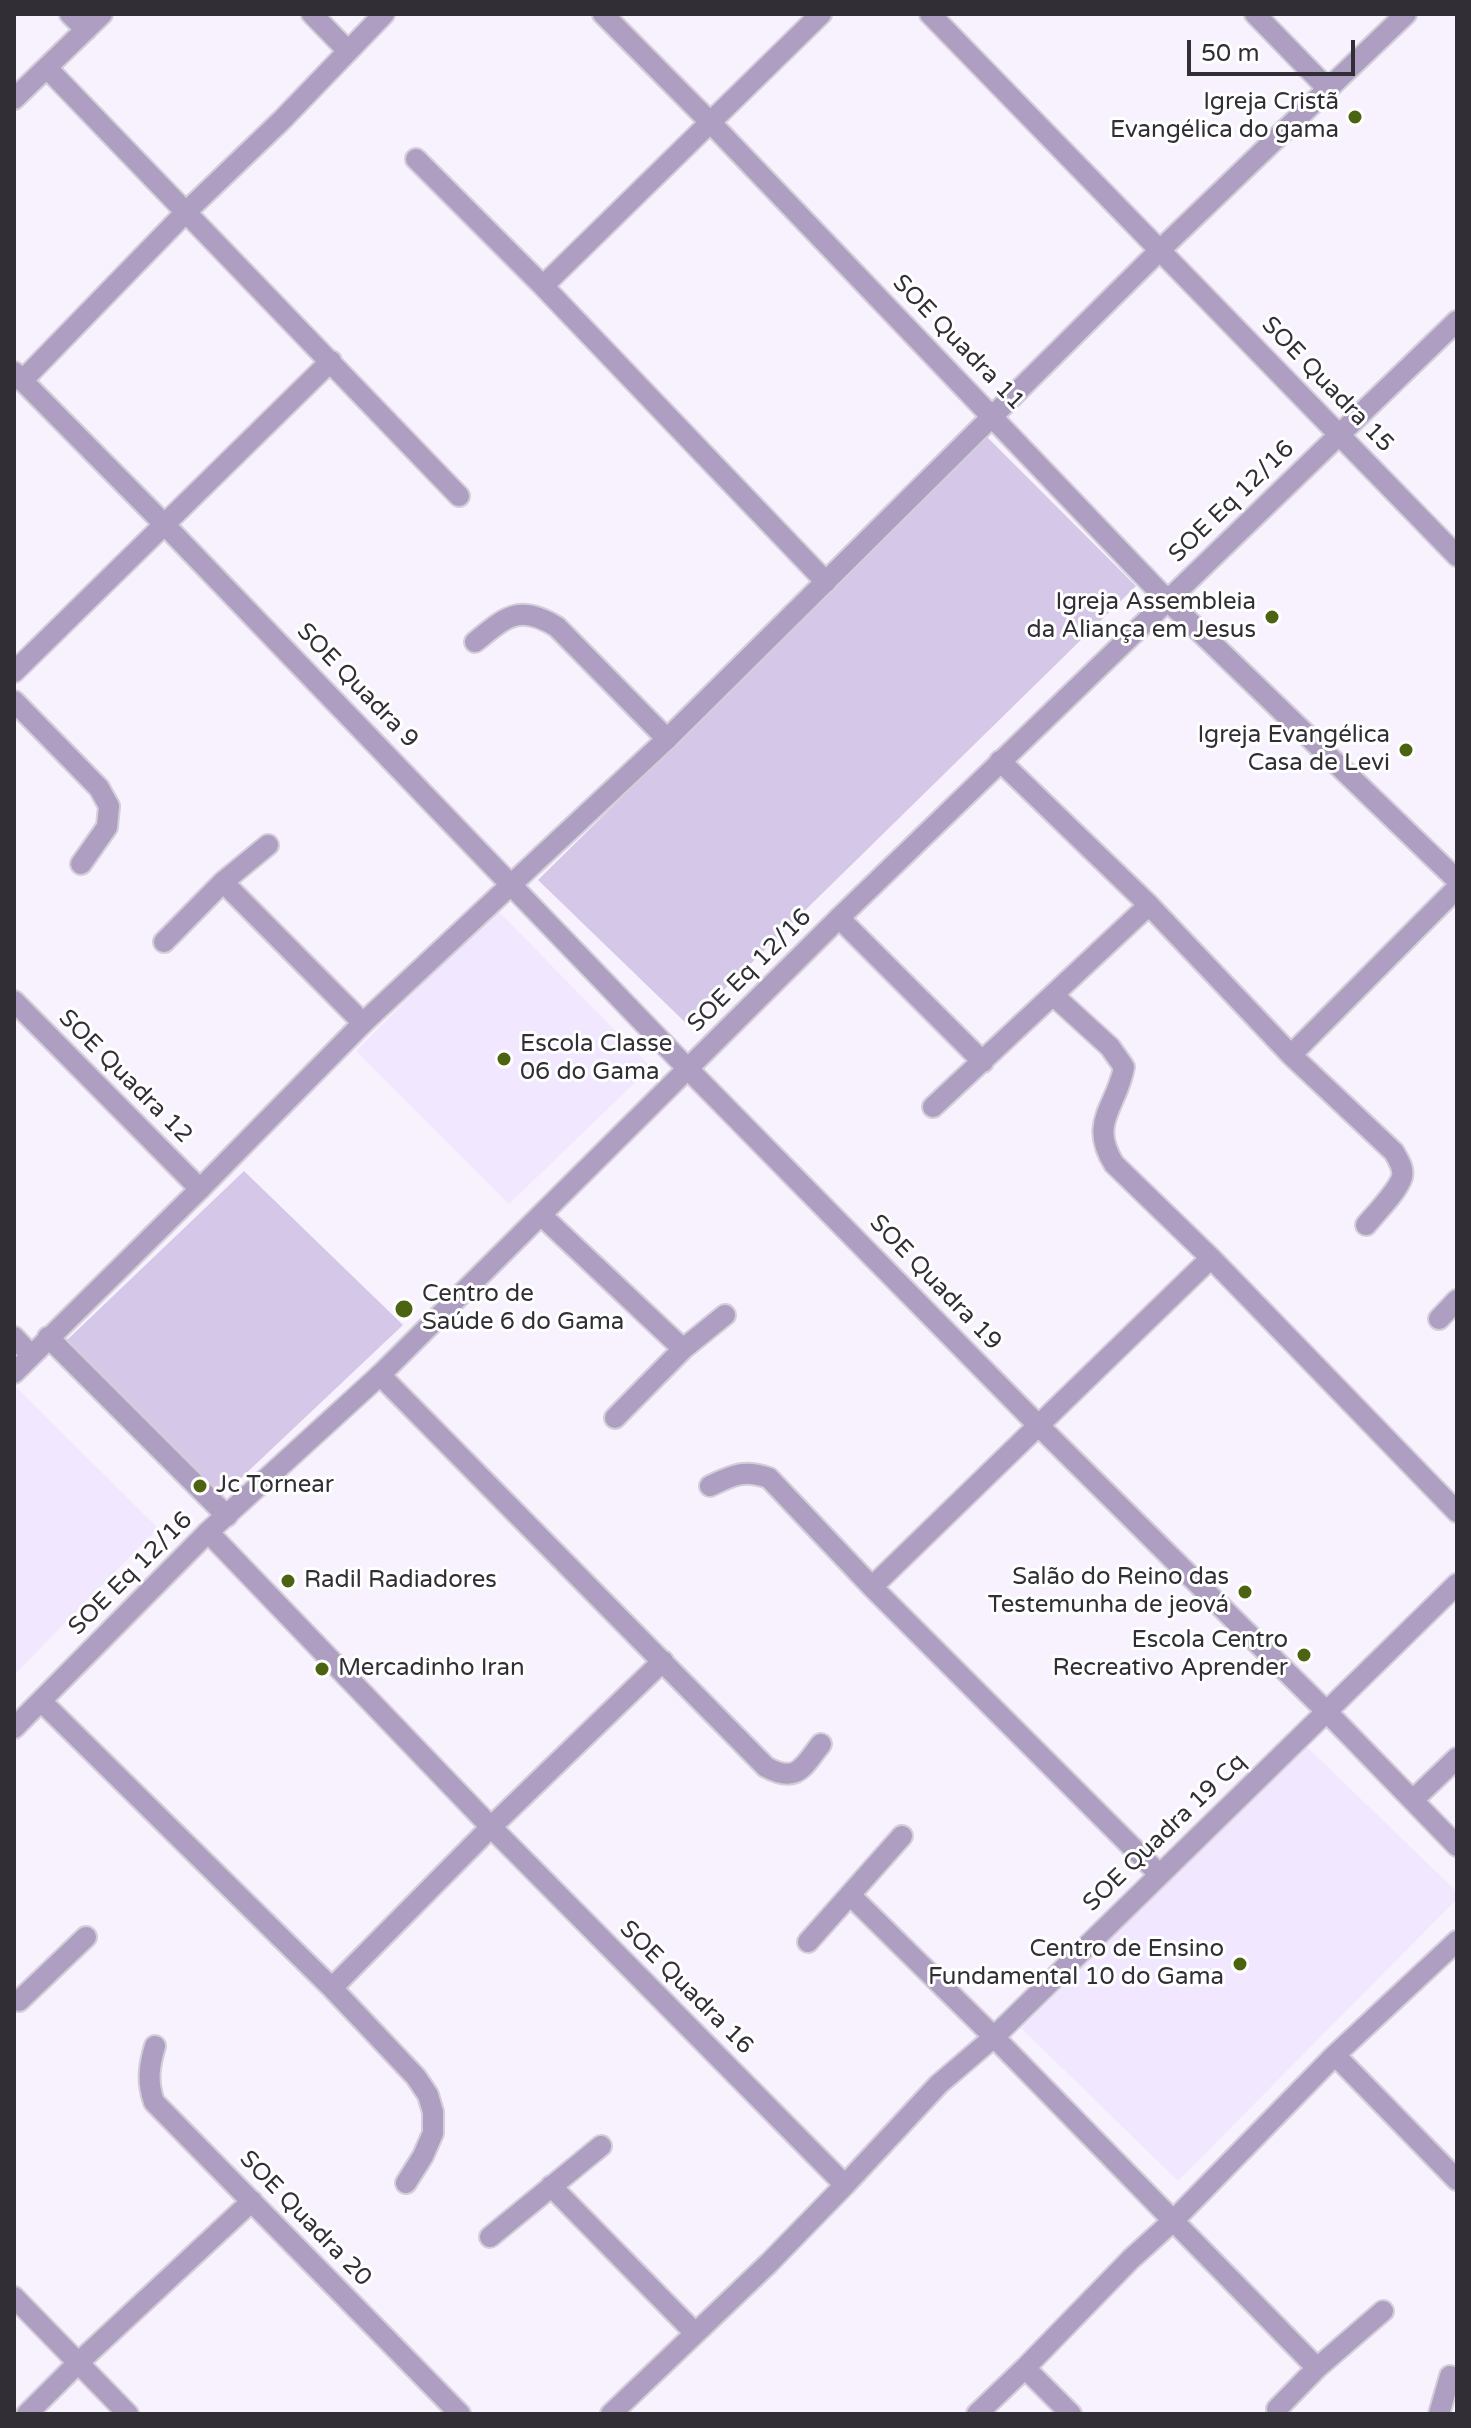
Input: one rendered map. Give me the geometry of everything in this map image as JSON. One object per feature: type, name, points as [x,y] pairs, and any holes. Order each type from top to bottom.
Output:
[{"type":"street","points":[[70,14],[86,30]]},
{"type":"street","points":[[14,99],[102,14]]},
{"type":"street","points":[[312,14],[348,51]]},
{"type":"street","name":"SOE Quadra 9","points":[[384,14],[282,120],[18,377],[512,884]]},
{"type":"street","name":"SOE Quadra 11","points":[[603,14],[1167,600]]},
{"type":"street","points":[[543,286],[821,14]]},
{"type":"street","points":[[930,14],[1159,251]]},
{"type":"street","points":[[1255,14],[1327,88]]},
{"type":"street","points":[[14,1373],[363,1023],[667,739],[1159,251],[1406,14]]},
{"type":"street","points":[[47,68],[459,496]]},
{"type":"street","points":[[416,159],[543,286],[826,582]]},
{"type":"street","name":"SOE Quadra 15","points":[[1159,251],[1457,556]]},
{"type":"street","name":"SOE Eq 12/16","points":[[14,1728],[208,1532],[380,1375],[839,918],[1457,321]]},
{"type":"street","points":[[14,672],[331,361]]},
{"type":"street","points":[[1167,600],[1457,880]]},
{"type":"street","points":[[475,642],[506,618],[541,616],[557,627],[667,739]]},
{"type":"street","points":[[14,701],[99,788],[109,806],[107,827],[81,864]]},
{"type":"street","points":[[1000,761],[1149,905],[1291,1055],[1394,1152],[1402,1166],[1402,1178],[1366,1225]]},
{"type":"street","points":[[164,942],[223,882],[268,845]]},
{"type":"street","points":[[223,882],[363,1023]]},
{"type":"street","name":"SOE Quadra 19","points":[[512,884],[688,1069],[1457,1846]]},
{"type":"street","points":[[1291,1055],[1457,888]]},
{"type":"street","points":[[933,1107],[1149,905]]},
{"type":"street","points":[[839,918],[983,1062]]},
{"type":"street","points":[[1053,995],[1110,1047],[1124,1067],[1102,1125],[1104,1148],[1114,1164],[1211,1258],[1457,1512]]},
{"type":"street","name":"SOE Quadra 12","points":[[14,1001],[200,1189]]},
{"type":"street","points":[[542,1216],[683,1349]]},
{"type":"street","points":[[872,1587],[1211,1258]]},
{"type":"street","points":[[1439,1319],[1457,1300]]},
{"type":"street","points":[[615,1418],[683,1349],[725,1315]]},
{"type":"street","points":[[14,1337],[31,1355]]},
{"type":"street","points":[[48,1337],[227,1516]]},
{"type":"street","points":[[380,1375],[766,1767],[775,1773],[787,1775],[800,1771],[821,1744]]},
{"type":"street","points":[[710,1486],[735,1474],[769,1478],[872,1587],[1159,1874]]},
{"type":"street","name":"SOE Quadra 16","points":[[208,1532],[491,1827],[845,2185]]},
{"type":"street","points":[[1327,1712],[1457,1584]]},
{"type":"street","points":[[332,1988],[491,1827],[663,1661]]},
{"type":"street","points":[[42,1702],[332,1988],[416,2077],[428,2095],[433,2112],[433,2133],[406,2183]]},
{"type":"street","name":"SOE Quadra 19 Cq","points":[[695,2333],[769,2263],[939,2084],[994,2037],[1327,1712]]},
{"type":"street","points":[[1413,1800],[1457,1758]]},
{"type":"street","points":[[808,1942],[902,1836]]},
{"type":"street","points":[[850,1895],[994,2037],[1317,2368]]},
{"type":"street","points":[[16,2001],[86,1937]]},
{"type":"street","points":[[977,2414],[1174,2220],[1335,2055],[1457,1941]]},
{"type":"street","name":"SOE Quadra 20","points":[[155,2046],[148,2086],[154,2102],[460,2414]]},
{"type":"street","points":[[1335,2055],[1457,2180]]},
{"type":"street","points":[[490,2237],[601,2146]]},
{"type":"street","points":[[551,2186],[695,2333],[611,2414]]},
{"type":"street","points":[[27,2414],[252,2201]]},
{"type":"street","points":[[14,2297],[128,2414]]},
{"type":"street","points":[[1277,2409],[1317,2368],[1383,2311]]},
{"type":"street","points":[[1025,2368],[1071,2414]]},
{"type":"street","points":[[1439,2414],[1450,2376]]},
{"type":"shaded area","points":[[987,437],[1136,586],[688,1025],[538,880]]},
{"type":"shaded area","name":"Escola Classe 06 do Gama","points":[[496,909],[651,1067],[509,1204],[356,1051]]},
{"type":"shaded area","points":[[244,1171],[403,1325],[222,1496],[66,1341]]},
{"type":"shaded area","points":[[14,1385],[158,1528],[14,1675]]},
{"type":"shaded area","name":"Centro de Ensino Fundamental 10 do Gama","points":[[1306,1746],[1457,1892],[1457,1899],[1178,2181],[1021,2028]]},
{"type":"place","name":"Igreja Cristã Evangélica do gama","points":[[1355,117]]},
{"type":"place","name":"Igreja Assembleia da Aliança em Jesus","points":[[1272,617]]},
{"type":"place","name":"Igreja Evangélica Casa de Levi","points":[[1406,750]]},
{"type":"place","name":"Escola Classe 06 do Gama","points":[[504,1059]]},
{"type":"place","name":"Centro de Saúde 6 do Gama","points":[[404,1309]]},
{"type":"place","name":"Jc Tornear","points":[[200,1486]]},
{"type":"place","name":"Radil Radiadores","points":[[288,1581]]},
{"type":"place","name":"Salão do Reino das Testemunha de jeová","points":[[1245,1592]]},
{"type":"place","name":"Escola Centro Recreativo Aprender","points":[[1304,1655]]},
{"type":"place","name":"Mercadinho Iran","points":[[322,1669]]},
{"type":"place","name":"Centro de Ensino Fundamental 10 do Gama","points":[[1240,1964]]}]
